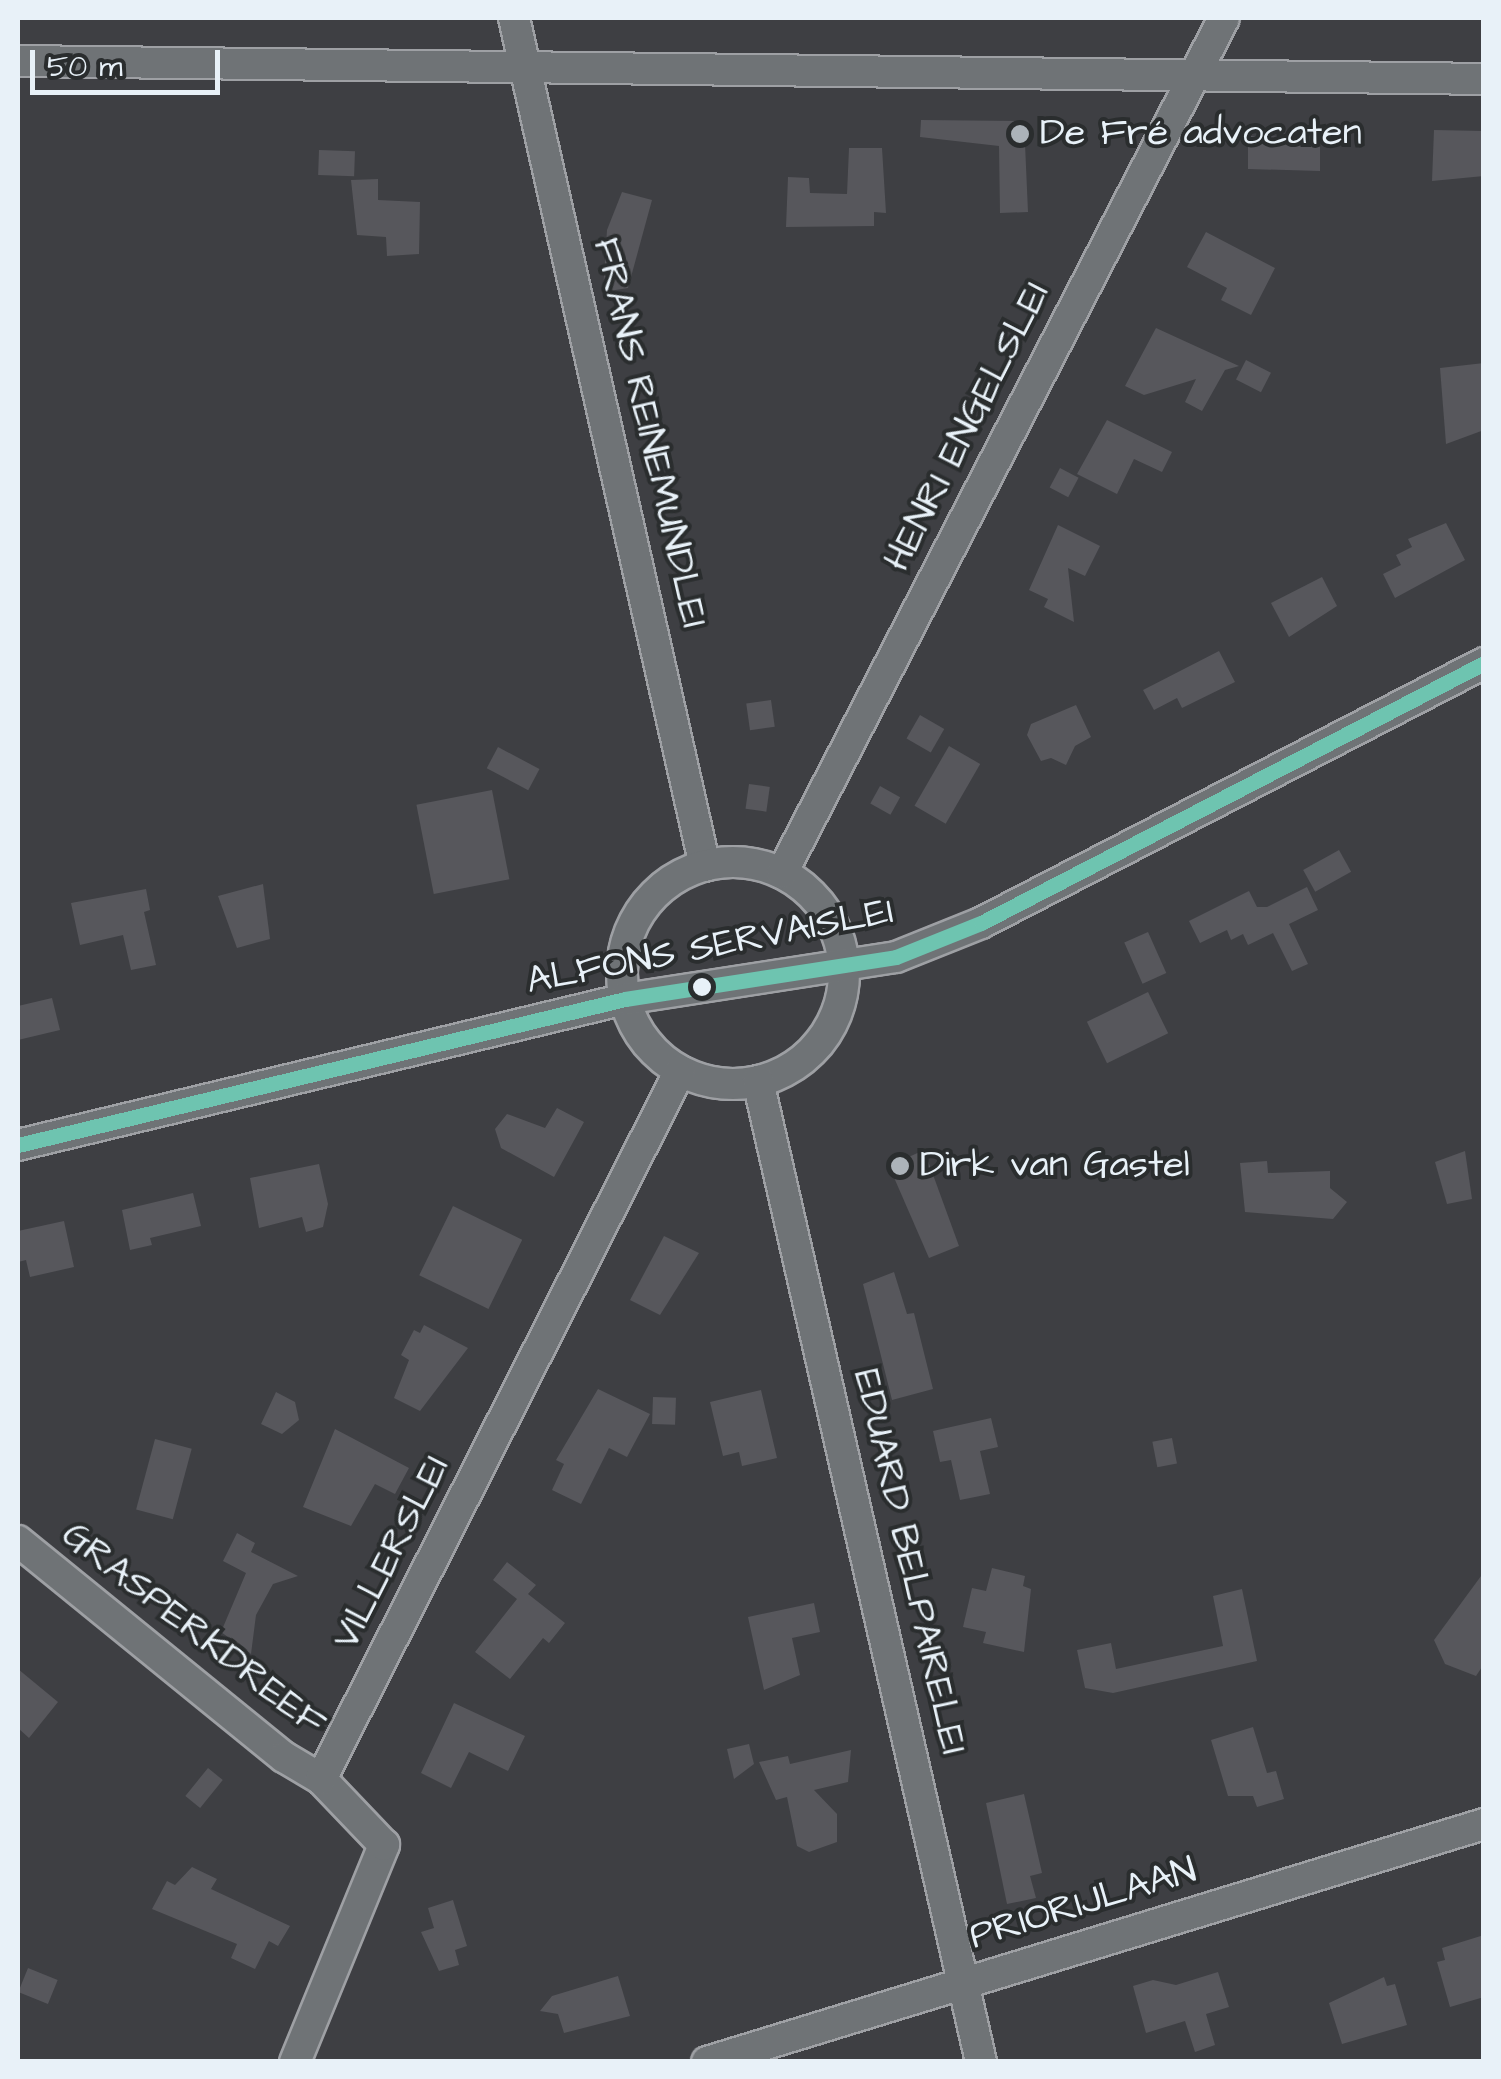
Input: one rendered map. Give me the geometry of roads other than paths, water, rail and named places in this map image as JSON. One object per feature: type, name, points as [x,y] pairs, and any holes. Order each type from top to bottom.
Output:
[{"type":"street","name":"FRANS REINEMUNDLEI","points":[[514,18],[705,866]]},
{"type":"street","name":"HENRI ENGELSLEI","points":[[782,873],[1224,18]]},
{"type":"street","points":[[18,61],[1484,79]]},
{"type":"street","name":"ALFONS SERVAISLEI","points":[[18,1145],[625,999],[896,957],[981,923],[1484,663]]},
{"type":"street","points":[[746,862],[782,873],[820,904],[844,966],[842,994],[822,1040],[782,1072],[758,1081],[716,1082],[680,1071],[654,1051],[625,999],[626,942],[638,916],[656,893],[705,866],[746,862]]},
{"type":"street","name":"VILLERSLEI","points":[[321,1779],[680,1071]]},
{"type":"street","name":"EDUARD BELPAIRELEI","points":[[758,1081],[981,2062]]},
{"type":"street","name":"GRASPERKDREEF","points":[[18,1541],[284,1758],[321,1779]]},
{"type":"street","points":[[295,2062],[384,1845],[321,1779]]},
{"type":"street","name":"PRIORIJLAAN","points":[[708,2062],[1484,1824]]},
{"type":"place","name":"De Fré advocaten","points":[[1020,134]]},
{"type":"place","name":"Dirk van Gastel","points":[[900,1166]]}]
